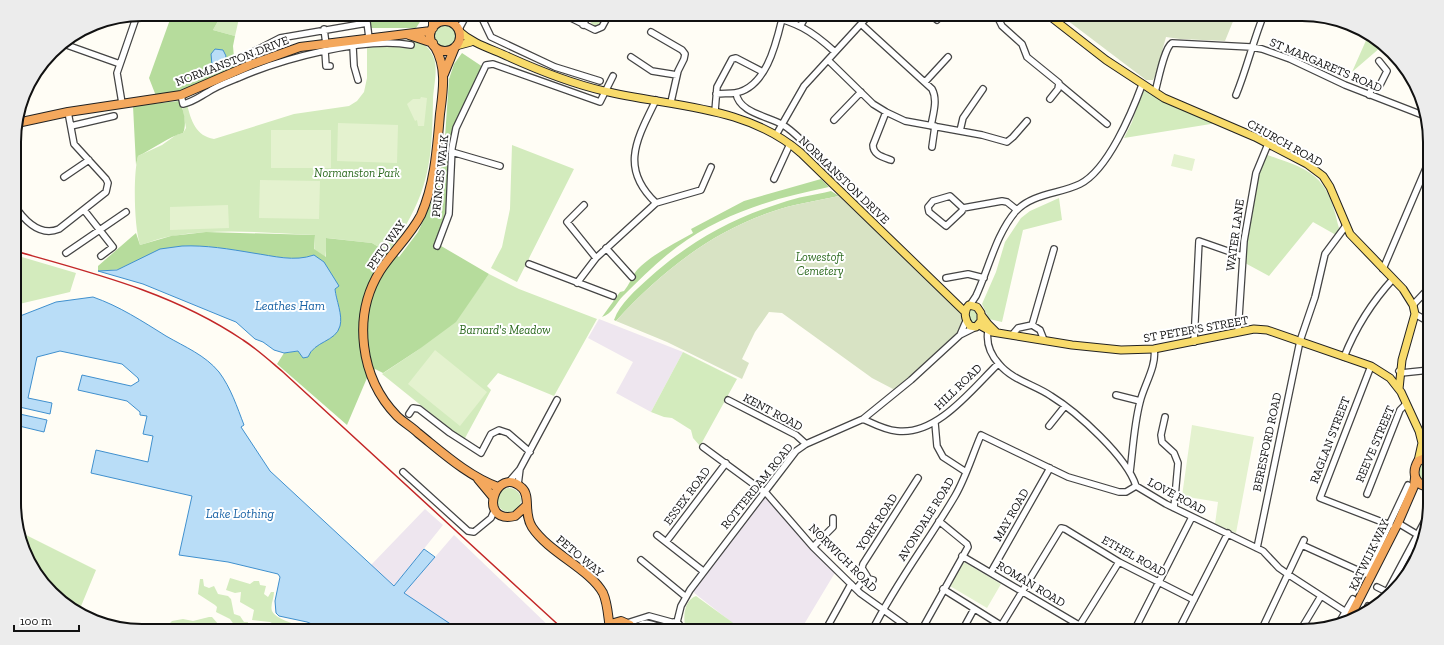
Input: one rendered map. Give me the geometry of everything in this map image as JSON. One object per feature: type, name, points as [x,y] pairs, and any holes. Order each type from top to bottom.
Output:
[{"type":"highway","points":[[432,29],[438,23],[448,22],[459,30],[460,39],[455,47],[447,50],[434,45],[431,37],[432,29],[433,21]]},
{"type":"highway","name":"NORMANSTON DRIVE","points":[[23,122],[68,112],[181,95],[250,65],[300,47],[313,50],[369,38],[409,35],[432,29]]},
{"type":"highway","name":"NORMANSTON DRIVE","points":[[409,35],[434,45]]},
{"type":"highway","name":"PETO WAY","points":[[434,45],[439,53],[444,74]]},
{"type":"highway","name":"PETO WAY","points":[[455,47],[444,74],[435,165],[426,201],[410,232],[376,278],[365,307],[362,329],[364,352],[368,366],[378,390],[397,416],[478,479],[493,497]]},
{"type":"highway","points":[[1418,461],[1423,458]]},
{"type":"highway","name":"KATWIJK WAY","points":[[1350,614],[1394,524],[1407,502],[1414,486],[1414,472],[1418,461]]},
{"type":"highway","points":[[1415,478],[1423,483]]},
{"type":"highway","name":"PETO WAY","points":[[478,479],[498,487]]},
{"type":"highway","points":[[508,483],[518,485],[526,494],[526,506],[515,516],[503,516],[495,509],[493,497],[498,487],[508,483]]},
{"type":"highway","name":"KATWIJK WAY","points":[[1407,502],[1416,493],[1423,490]]},
{"type":"highway","name":"PETO WAY","points":[[526,506],[527,515],[532,526],[552,549],[596,584],[603,593],[609,624]]},
{"type":"highway","name":"PETO WAY","points":[[515,516],[532,526]]},
{"type":"highway","name":"PETO WAY","points":[[607,607],[612,615],[624,622]]},
{"type":"highway","points":[[613,624],[624,622]]},
{"type":"main road","name":"CHURCH ROAD","points":[[1056,21],[1085,45],[1155,92],[1204,116],[1255,137],[1307,164],[1323,176],[1330,187],[1345,227],[1356,242],[1403,289],[1413,304],[1415,314]]},
{"type":"main road","name":"NORMANSTON DRIVE","points":[[459,30],[471,42],[546,74],[604,91],[715,111],[776,135],[790,144],[954,300],[968,307]]},
{"type":"main road","points":[[455,47],[471,42]]},
{"type":"main road","points":[[982,316],[977,326],[970,326],[966,321],[968,307],[977,307],[988,324],[996,332]]},
{"type":"main road","points":[[1399,389],[1400,371],[1415,314]]},
{"type":"main road","name":"ST PETER'S STREET","points":[[977,326],[988,331],[1079,346],[1121,350],[1154,349],[1238,332],[1261,329],[1371,366],[1386,374],[1399,389],[1419,431],[1422,444]]},
{"type":"main road","points":[[1386,374],[1394,374],[1400,371]]},
{"type":"main road","points":[[1418,461],[1422,444]]},
{"type":"street","points":[[122,103],[117,81],[120,64],[135,21]]},
{"type":"street","points":[[459,30],[464,21]]},
{"type":"street","points":[[483,21],[491,38],[555,67],[583,77],[600,81]]},
{"type":"street","points":[[576,21],[591,29],[598,29],[602,27],[605,21]]},
{"type":"street","points":[[583,25],[585,21]]},
{"type":"street","points":[[716,94],[736,93],[748,88],[758,81],[763,72],[781,21]]},
{"type":"street","points":[[788,21],[801,25],[815,34],[836,52]]},
{"type":"street","points":[[801,25],[803,21]]},
{"type":"street","points":[[776,135],[799,93],[864,21]]},
{"type":"street","points":[[1000,21],[1002,26],[1022,44],[1027,57],[1107,124]]},
{"type":"street","points":[[1236,95],[1247,68],[1251,56],[1251,47],[1261,21]]},
{"type":"street","points":[[250,65],[247,55],[280,38],[324,29],[368,23],[369,38]]},
{"type":"street","points":[[861,24],[925,82],[935,94],[932,147]]},
{"type":"street","points":[[324,29],[326,66],[330,66]]},
{"type":"street","points":[[651,32],[684,52],[684,59],[677,74],[671,102]]},
{"type":"street","points":[[325,48],[392,43],[411,45]]},
{"type":"street","name":"ST MARGARETS ROAD","points":[[1155,92],[1169,45],[1251,47],[1290,59],[1378,99],[1420,114]]},
{"type":"street","points":[[69,46],[120,64]]},
{"type":"street","points":[[353,47],[354,66],[358,80]]},
{"type":"street","points":[[181,95],[183,104],[190,102],[208,92],[253,72],[313,50]]},
{"type":"street","points":[[925,82],[948,56]]},
{"type":"street","points":[[631,57],[652,70],[677,74]]},
{"type":"street","points":[[715,111],[717,87],[732,59],[736,58],[763,72]]},
{"type":"street","points":[[828,60],[873,104],[905,121],[960,131],[1006,142],[1013,137],[1027,121]]},
{"type":"street","points":[[1369,95],[1373,85],[1380,85],[1387,71],[1379,60]]},
{"type":"street","name":"PRINCES WALK","points":[[437,246],[449,214],[452,152],[458,123],[486,65],[494,64],[600,102],[604,91]]},
{"type":"street","points":[[604,91],[613,76]]},
{"type":"street","points":[[581,85],[583,77]]},
{"type":"street","points":[[1050,99],[1058,89],[1059,84]]},
{"type":"street","points":[[968,307],[976,296],[1004,229],[1017,210],[1026,203],[1043,195],[1081,184],[1096,170],[1120,137],[1142,84]]},
{"type":"street","points":[[960,131],[963,118],[983,89]]},
{"type":"street","points":[[834,120],[861,92]]},
{"type":"street","points":[[736,93],[737,99],[744,107],[782,124],[831,166],[834,174]]},
{"type":"street","points":[[656,100],[634,151],[634,172],[647,195],[656,203]]},
{"type":"street","points":[[21,216],[31,224],[46,231],[53,231],[104,196],[108,188],[108,183],[104,175],[74,144],[68,112]]},
{"type":"street","points":[[886,112],[872,146],[872,150],[875,154],[891,160]]},
{"type":"street","points":[[71,126],[114,116]]},
{"type":"street","points":[[774,179],[790,144]]},
{"type":"street","name":"WATER LANE","points":[[1238,332],[1242,256],[1256,173],[1268,144]]},
{"type":"street","points":[[452,152],[500,166]]},
{"type":"street","points":[[64,177],[88,160]]},
{"type":"street","points":[[577,283],[596,258],[656,203],[701,190],[711,167]]},
{"type":"street","points":[[1383,270],[1423,175]]},
{"type":"street","points":[[963,208],[951,196],[933,201],[928,207],[930,212],[946,226],[962,211],[963,208],[1002,201],[1007,202],[1017,210]]},
{"type":"street","points":[[584,205],[567,222],[596,258]]},
{"type":"street","points":[[84,210],[114,247],[101,256]]},
{"type":"street","points":[[66,253],[126,212]]},
{"type":"street","name":"BERESFORD ROAD","points":[[1257,548],[1300,341],[1315,297],[1325,254],[1345,227]]},
{"type":"street","points":[[1194,342],[1199,242],[1242,256]]},
{"type":"street","points":[[606,248],[632,277]]},
{"type":"street","points":[[1032,325],[1054,249]]},
{"type":"street","points":[[529,264],[613,296]]},
{"type":"street","points":[[946,278],[968,274],[984,278]]},
{"type":"street","points":[[1344,357],[1360,322],[1376,298],[1393,279]]},
{"type":"street","points":[[1413,304],[1423,294]]},
{"type":"street","points":[[976,296],[977,307]]},
{"type":"street","points":[[1415,314],[1423,318]]},
{"type":"street","name":"ROTTERDAM ROAD","points":[[960,335],[966,321]]},
{"type":"street","points":[[1012,335],[1018,328],[1032,325],[1040,330],[1044,340]]},
{"type":"street","name":"ROTTERDAM ROAD","points":[[674,622],[686,597],[703,571],[792,455],[806,444],[863,419],[911,380],[960,335],[977,326]]},
{"type":"street","points":[[988,331],[990,350],[998,364],[1009,373],[1051,396],[1077,415],[1106,443],[1130,472],[1136,486]]},
{"type":"street","points":[[988,341],[996,332]]},
{"type":"street","points":[[1130,472],[1140,401],[1155,359],[1154,349]]},
{"type":"street","name":"HILL ROAD","points":[[863,419],[881,427],[898,432],[918,430],[942,418],[998,364]]},
{"type":"street","name":"RAGLAN STREET","points":[[1371,366],[1320,498],[1394,524]]},
{"type":"street","points":[[1400,371],[1423,370]]},
{"type":"street","points":[[1116,395],[1140,401]]},
{"type":"street","points":[[508,483],[520,469],[557,400]]},
{"type":"street","name":"KENT ROAD","points":[[728,400],[796,435],[806,444]]},
{"type":"street","name":"REEVE STREET","points":[[1367,494],[1400,410],[1406,404]]},
{"type":"street","points":[[1049,426],[1065,406]]},
{"type":"street","points":[[409,414],[413,408],[419,409],[450,433],[483,455],[491,434],[499,430],[508,433],[530,452]]},
{"type":"street","points":[[1165,417],[1161,435],[1162,442],[1174,453],[1178,463],[1174,508]]},
{"type":"street","points":[[934,423],[938,446],[943,457],[966,472]]},
{"type":"street","name":"LOVE ROAD","points":[[981,435],[1078,481],[1119,492],[1126,492],[1136,486],[1174,508],[1228,533],[1266,553],[1279,568],[1349,615]]},
{"type":"street","name":"AVONDALE ROAD","points":[[875,624],[882,610],[955,496],[970,465],[981,435]]},
{"type":"street","name":"NORWICH ROAD","points":[[703,447],[765,492],[813,547],[850,584],[882,610],[903,624]]},
{"type":"street","name":"ESSEX ROAD","points":[[666,542],[726,463]]},
{"type":"street","name":"MAY ROAD","points":[[991,572],[1050,468]]},
{"type":"street","points":[[518,485],[520,469]]},
{"type":"street","points":[[403,472],[465,530],[474,532],[491,518],[495,509]]},
{"type":"street","name":"YORK ROAD","points":[[866,578],[867,573],[862,568],[863,564],[918,478]]},
{"type":"street","points":[[1264,624],[1303,543],[1363,574],[1367,573],[1394,524],[1408,485]]},
{"type":"street","points":[[491,518],[503,516]]},
{"type":"street","points":[[1138,624],[1192,517]]},
{"type":"street","points":[[813,547],[833,527],[833,518]]},
{"type":"street","points":[[925,624],[968,547],[967,544],[939,522]]},
{"type":"street","points":[[1394,524],[1418,535]]},
{"type":"street","name":"ETHEL ROAD","points":[[1023,591],[1059,530],[1065,529],[1119,562],[1194,600]]},
{"type":"street","points":[[1395,580],[1420,531]]},
{"type":"street","points":[[1182,624],[1228,533]]},
{"type":"street","name":"ESSEX ROAD","points":[[657,534],[703,571]]},
{"type":"street","name":"ROMAN ROAD","points":[[962,556],[1023,591],[1072,624]]},
{"type":"street","points":[[641,560],[686,597]]},
{"type":"street","points":[[1080,624],[1119,562]]},
{"type":"street","points":[[856,589],[866,578],[873,580]]},
{"type":"street","points":[[829,624],[850,584]]},
{"type":"street","points":[[1376,587],[1385,591]]},
{"type":"street","points":[[943,589],[995,624]]},
{"type":"street","points":[[1002,624],[1023,591]]},
{"type":"street","points":[[1304,624],[1321,596]]},
{"type":"street","points":[[1350,614],[1353,599]]},
{"type":"street","points":[[966,624],[974,609]]},
{"type":"street","points":[[624,622],[648,616],[678,624]]},
{"type":"street","points":[[667,624],[674,622]]},
{"type":"shaded area","points":[[599,319],[683,352],[651,412],[616,393],[633,362],[588,338]]},
{"type":"shaded area","points":[[766,496],[836,571],[804,624],[734,624],[693,592]]},
{"type":"shaded area","points":[[425,509],[443,525],[394,586],[371,565]]},
{"type":"shaded area","points":[[454,535],[547,624],[449,624],[404,593]]},
{"type":"green space","points":[[169,21],[218,21],[213,30],[235,36],[233,46],[235,69],[192,89],[156,96],[149,78]]},
{"type":"green space","points":[[218,21],[238,21],[235,36],[213,30]]},
{"type":"green space","points":[[370,21],[420,21],[416,28],[371,28]]},
{"type":"green space","points":[[592,21],[603,21],[601,25],[595,27],[591,23]]},
{"type":"green space","points":[[1068,21],[1233,21],[1225,41],[1166,37],[1156,74],[1153,80],[1146,80]]},
{"type":"green space","points":[[445,25],[453,28],[456,36],[453,44],[445,47],[437,44],[434,36],[437,28]]},
{"type":"green space","points":[[1366,39],[1379,49],[1352,72]]},
{"type":"green space","name":"Normanston Park","points":[[416,40],[424,44],[430,50],[436,66],[433,96],[431,150],[421,194],[401,235],[389,250],[382,249],[372,243],[327,238],[325,263],[314,254],[315,235],[244,232],[208,232],[165,237],[140,245],[136,226],[135,200],[135,175],[138,156],[162,145],[176,135],[183,133],[186,128],[182,105],[187,104],[195,127],[203,135],[214,139],[294,114],[349,106],[357,101],[364,92],[367,78],[367,45],[394,41]]},
{"type":"green space","points":[[462,53],[483,67],[456,121],[445,213],[436,243],[489,274],[456,322],[383,373],[375,369],[367,378],[347,425],[277,364],[284,353],[298,351],[310,352],[324,340],[331,338],[340,314],[335,289],[314,255],[302,259],[274,257],[98,271],[98,266],[136,233],[140,245],[171,236],[206,232],[315,235],[314,249],[326,257],[326,238],[372,243],[382,249],[389,250],[399,257],[418,232],[434,197],[439,178],[445,137],[449,79],[454,64]]},
{"type":"green space","points":[[1143,90],[1217,123],[1124,138],[1132,122]]},
{"type":"green space","points":[[421,97],[427,98],[424,126],[418,126],[417,120],[415,121],[407,104],[413,99],[420,99]]},
{"type":"green space","points":[[179,101],[184,117],[185,126],[183,133],[172,137],[138,156],[136,165],[133,106]]},
{"type":"green space","points":[[338,123],[398,125],[397,163],[337,161]]},
{"type":"green space","points":[[271,130],[331,130],[331,168],[271,168]]},
{"type":"green space","points":[[512,145],[574,169],[517,282],[491,268],[502,247],[510,209]]},
{"type":"green space","points":[[1174,154],[1195,159],[1192,171],[1171,166]]},
{"type":"green space","points":[[1267,155],[1308,171],[1324,186],[1335,211],[1339,228],[1336,235],[1313,222],[1269,276],[1245,263],[1254,194],[1261,167]]},
{"type":"green space","points":[[821,179],[829,187],[789,196],[750,208],[695,235],[656,264],[623,296],[611,311],[602,317],[620,292],[626,289],[637,270],[656,254],[693,233],[691,229],[744,201]]},
{"type":"green space","points":[[260,180],[320,181],[319,219],[259,218]]},
{"type":"green space","points":[[831,191],[839,196],[779,209],[748,221],[706,243],[668,271],[616,321],[614,320],[624,302],[649,278],[679,253],[711,233],[744,216],[762,209],[793,199]]},
{"type":"green space","name":"Lowestoft Cemetery","points":[[839,196],[954,305],[962,315],[961,329],[899,387],[893,389],[872,378],[782,313],[769,312],[755,332],[742,359],[749,363],[742,379],[667,342],[616,321],[668,271],[706,243],[727,231],[779,209]]},
{"type":"green space","points":[[1059,198],[1062,220],[1023,230],[1002,322],[989,319],[982,304],[996,272],[1005,242],[1021,218],[1030,211]]},
{"type":"green space","points":[[228,205],[229,228],[170,230],[170,207]]},
{"type":"green space","points":[[21,257],[76,273],[70,292],[21,304]]},
{"type":"green space","name":"Barnard's Meadow","points":[[489,274],[519,289],[597,319],[554,396],[498,373],[487,386],[491,390],[464,440],[382,374],[418,350],[471,299]]},
{"type":"green space","points":[[968,308],[973,308],[978,315],[975,324],[971,324],[967,314]]},
{"type":"green space","points":[[435,350],[487,392],[460,426],[408,384]]},
{"type":"green space","points":[[683,352],[737,379],[700,446],[693,438],[691,430],[672,418],[664,417],[651,412]]},
{"type":"green space","points":[[1192,425],[1254,437],[1236,533],[1215,524],[1218,502],[1182,496]]},
{"type":"green space","points":[[1423,463],[1423,480],[1419,475],[1419,466]]},
{"type":"green space","points":[[509,488],[518,491],[521,500],[518,509],[509,512],[500,509],[497,500],[500,491]]},
{"type":"green space","points":[[25,534],[96,570],[80,608],[56,589],[46,577],[30,550]]},
{"type":"green space","points":[[964,562],[1001,584],[987,608],[950,586]]},
{"type":"green space","points":[[230,578],[250,584],[254,581],[259,581],[260,585],[266,586],[264,594],[268,597],[271,592],[274,592],[272,611],[275,615],[285,621],[295,624],[274,624],[270,622],[252,620],[254,610],[240,602],[241,592],[235,593],[226,590]]},
{"type":"green space","points":[[200,579],[203,579],[204,586],[209,588],[214,586],[218,594],[228,596],[231,599],[234,614],[240,616],[244,622],[248,622],[248,624],[234,624],[230,619],[216,612],[217,607],[215,605],[198,594]]},
{"type":"green space","points":[[696,596],[735,624],[685,624],[684,616],[686,606],[692,598]]},
{"type":"green space","points":[[212,617],[218,624],[170,623],[172,621],[183,619],[193,621]]},
{"type":"water","points":[[215,49],[223,50],[226,56],[221,63],[212,65],[211,54]]},
{"type":"water","name":"Leathes Ham","points":[[182,246],[218,248],[284,258],[299,258],[314,255],[324,262],[339,286],[335,289],[341,317],[338,331],[330,339],[315,348],[308,357],[303,358],[298,351],[284,353],[274,350],[263,342],[255,339],[236,322],[143,284],[98,271],[117,270],[160,249]]},
{"type":"water","name":"Lake Lothing","points":[[93,297],[130,314],[207,361],[219,372],[227,384],[244,425],[241,427],[270,471],[394,586],[424,549],[435,557],[404,593],[450,624],[312,624],[279,616],[276,613],[275,601],[280,577],[278,574],[228,562],[179,555],[192,496],[91,473],[96,450],[148,462],[153,436],[143,434],[147,416],[140,415],[140,412],[127,401],[78,390],[82,375],[131,386],[139,381],[138,378],[122,364],[60,351],[37,357],[28,398],[52,403],[50,414],[21,407],[21,316],[56,302]]},
{"type":"water","points":[[21,414],[47,420],[44,432],[21,426]]},
{"type":"railway","points":[[21,253],[103,276],[161,297],[189,309],[217,324],[248,344],[283,372],[557,624]]}]
